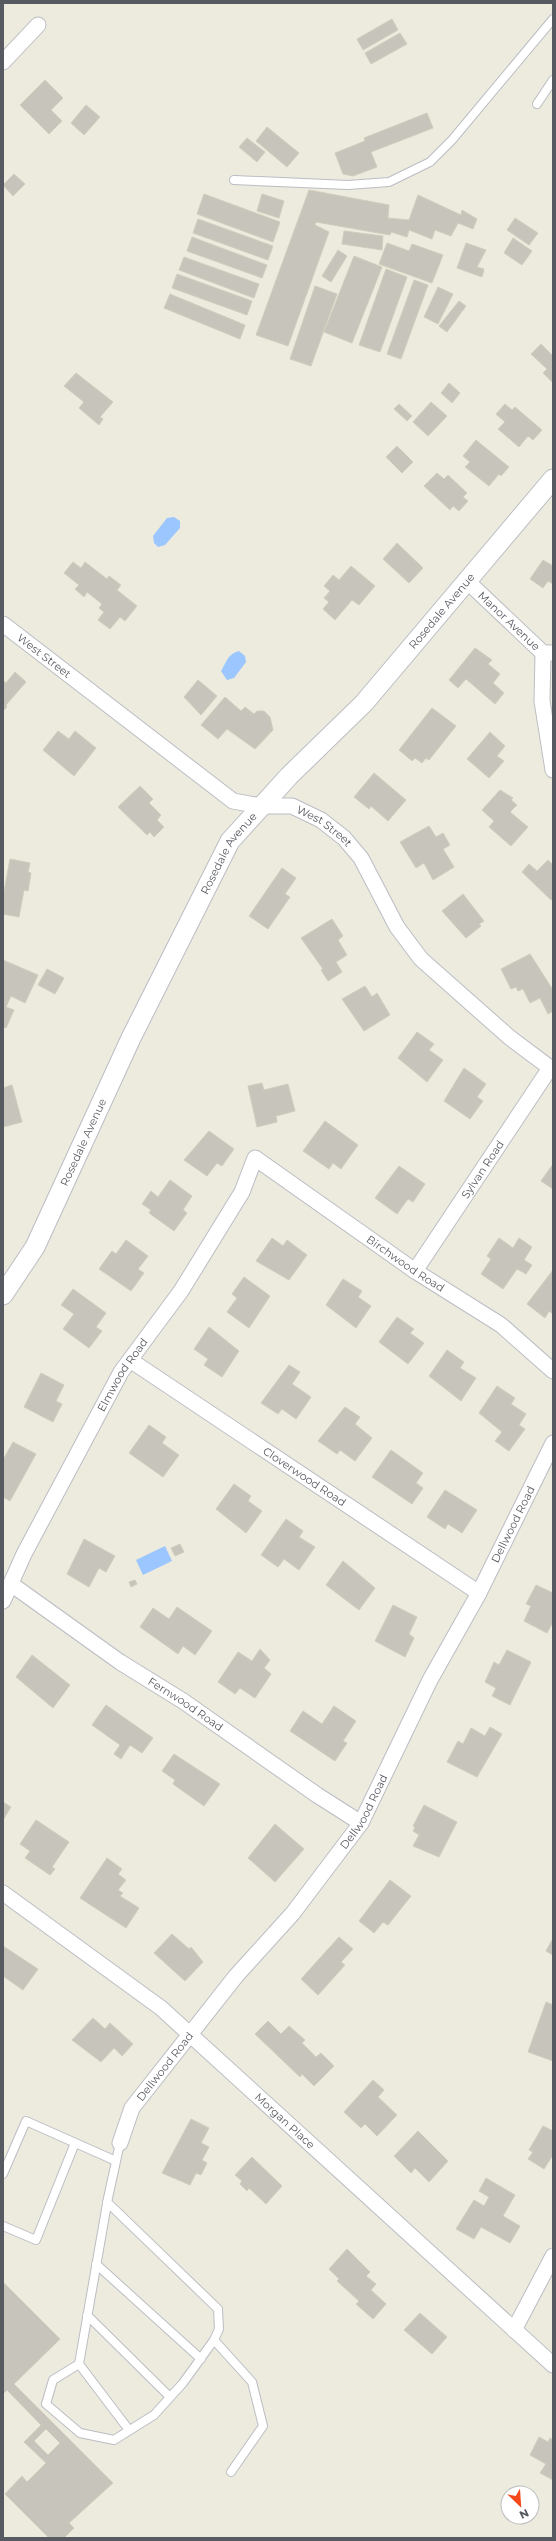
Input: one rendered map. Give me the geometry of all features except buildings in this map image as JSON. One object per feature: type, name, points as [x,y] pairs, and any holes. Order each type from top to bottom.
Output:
[{"type":"street","points":[[3,62],[38,25]]},
{"type":"street","name":"Rosedale Avenue","points":[[3,1296],[35,1247],[131,1038],[230,841],[261,806],[364,703],[553,479]]},
{"type":"street","name":"Manor Avenue","points":[[467,581],[548,653]]},
{"type":"street","name":"West Street","points":[[3,624],[233,801],[261,806],[292,806],[321,820],[344,838],[361,858],[397,927],[421,959],[508,1037],[551,1069]]},
{"type":"street","points":[[548,653],[542,702],[553,770]]},
{"type":"street","name":"Sylvan Road","points":[[415,1271],[551,1069]]},
{"type":"street","name":"Birchwood Road","points":[[255,1158],[415,1271],[501,1325],[553,1371]]},
{"type":"street","name":"Elmwood Road","points":[[3,1601],[24,1554],[121,1372],[185,1285],[242,1192],[255,1158]]},
{"type":"street","name":"Cloverwood Road","points":[[130,1360],[478,1594]]},
{"type":"street","name":"Dellwood Road","points":[[120,2143],[132,2108],[236,1976],[294,1913],[361,1823],[430,1680],[478,1594],[553,1443]]},
{"type":"street","name":"Fernwood Road","points":[[11,1584],[120,1662],[184,1701],[317,1795],[361,1823]]},
{"type":"street","name":"Morgan Place","points":[[3,1893],[160,2008],[190,2033],[553,2365]]},
{"type":"street","points":[[514,2330],[553,2256]]},
{"type":"lane","points":[[234,180],[348,185],[390,182],[430,162],[452,140],[553,19]]},
{"type":"lane","points":[[537,104],[553,80]]},
{"type":"lane","points":[[3,2174],[26,2121],[116,2161]]},
{"type":"lane","points":[[3,2226],[36,2240],[75,2143]]},
{"type":"lane","points":[[120,2143],[107,2202],[79,2364],[129,2430]]},
{"type":"lane","points":[[79,2364],[53,2380],[46,2404],[80,2433],[114,2440],[154,2415],[201,2359],[214,2340],[219,2329],[218,2309],[107,2202]]},
{"type":"lane","points":[[96,2264],[201,2359]]},
{"type":"lane","points":[[87,2315],[170,2397]]},
{"type":"lane","points":[[214,2340],[252,2382],[263,2426],[232,2472]]},
{"type":"water","points":[[174,517],[180,521],[180,528],[165,545],[158,547],[154,543],[153,536],[167,518]]},
{"type":"water","points":[[239,651],[245,656],[246,662],[234,678],[227,680],[221,671],[229,657],[235,652]]},
{"type":"water","points":[[165,1546],[172,1561],[143,1575],[136,1560]]}]
